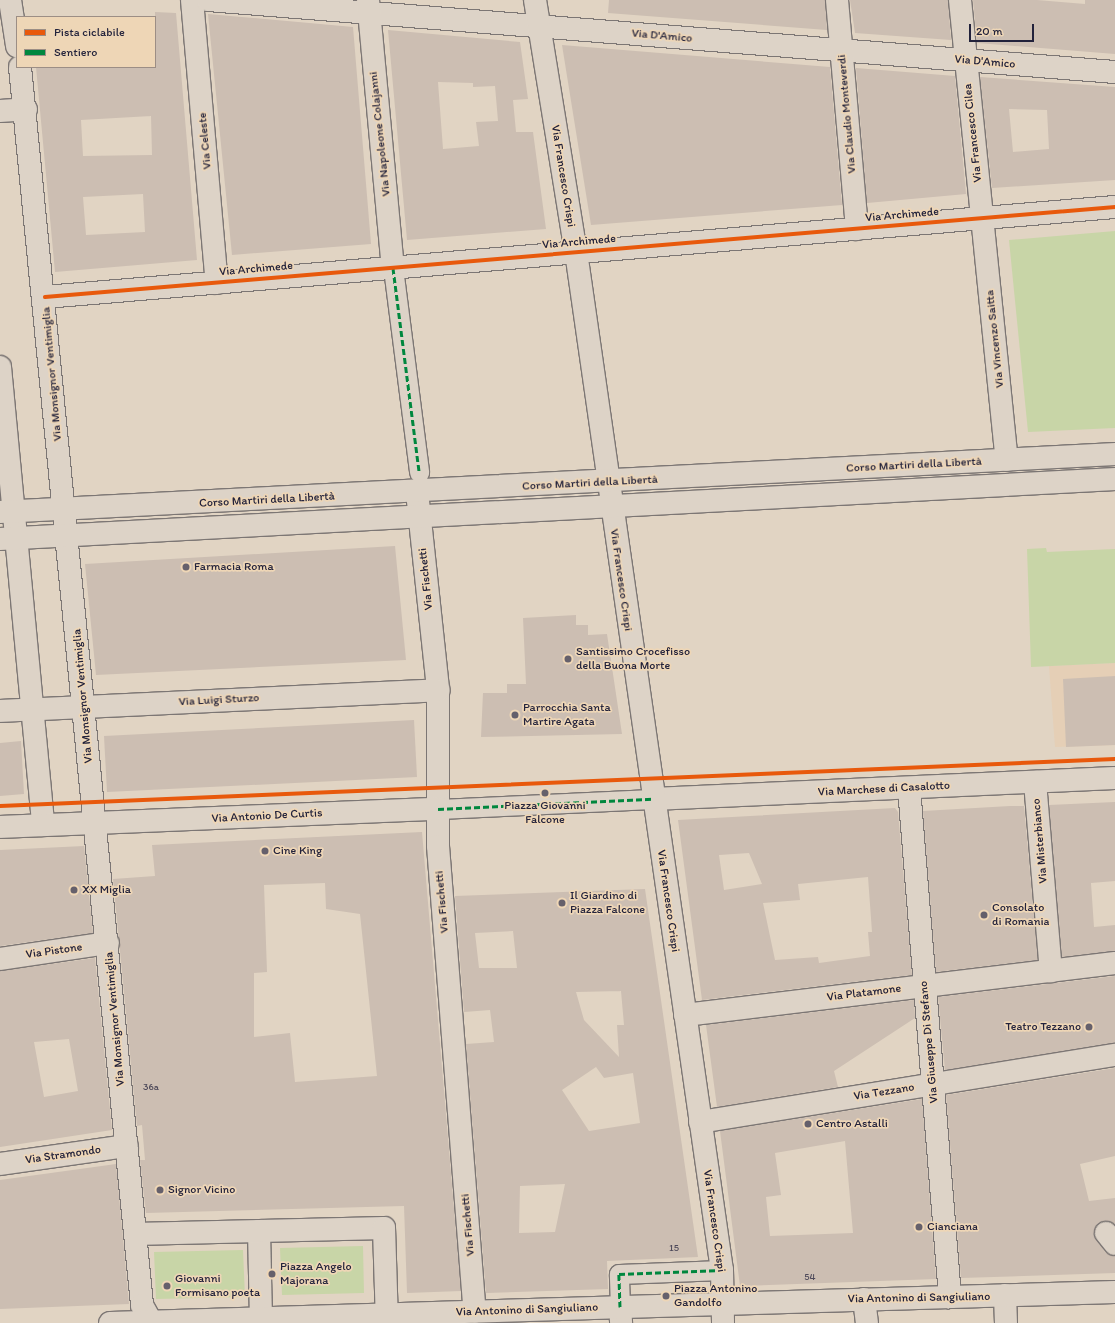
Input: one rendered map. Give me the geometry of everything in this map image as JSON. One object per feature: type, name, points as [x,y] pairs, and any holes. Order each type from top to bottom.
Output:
[{"type":"street","points":[[10,0],[16,39]]},
{"type":"street","name":"Via Celeste","points":[[192,0],[217,283]]},
{"type":"street","name":"Via D'Amico","points":[[208,0],[368,6],[539,26],[1115,72]]},
{"type":"street","name":"Via Francesco Crispi","points":[[535,0],[576,252],[610,507],[722,1270],[723,1313]]},
{"type":"street","name":"Via Claudio Monteverdi","points":[[837,0],[857,229]]},
{"type":"street","name":"Via Francesco Cilea","points":[[960,0],[981,218]]},
{"type":"street","name":"Via Napoleone Colajanni","points":[[368,6],[393,268]]},
{"type":"street","name":"Via Monsignor Ventimiglia","points":[[20,68],[26,109],[45,297],[83,707],[108,943],[142,1305],[152,1322]]},
{"type":"street","points":[[0,111],[26,109]]},
{"type":"street","name":"Via Archimede","points":[[45,297],[1115,207]]},
{"type":"street","name":"Via Vincenzo Saitta","points":[[981,218],[1007,460]]},
{"type":"street","name":"Via Fischetti","points":[[393,268],[418,482],[419,518],[438,690],[438,846],[475,1312]]},
{"type":"street","points":[[0,367],[9,539],[34,709],[43,825]]},
{"type":"street","name":"Corso Martiri della Libertà","points":[[7,512],[65,510],[418,482],[607,481],[1115,454]]},
{"type":"street","name":"Corso Martiri della Libertà","points":[[9,539],[419,518],[1115,479]]},
{"type":"street","name":"Via Luigi Sturzo","points":[[0,711],[438,690]]},
{"type":"street","name":"Via Marchese di Casalotto","points":[[653,800],[1115,778]]},
{"type":"street","name":"Via Misterbianco","points":[[1035,782],[1051,971]]},
{"type":"street","name":"Via Giuseppe Di Stefano","points":[[908,788],[950,1297]]},
{"type":"street","points":[[438,809],[653,800]]},
{"type":"street","name":"Via Antonio De Curtis","points":[[0,827],[438,809]]},
{"type":"street","name":"Via Pistone","points":[[0,959],[108,943]]},
{"type":"street","name":"Via Platamone","points":[[685,1015],[1115,963]]},
{"type":"street","name":"Via Tezzano","points":[[700,1122],[1115,1055]]},
{"type":"street","name":"Via Stramondo","points":[[0,1164],[127,1146]]},
{"type":"street","points":[[135,1234],[384,1228],[387,1319]]},
{"type":"street","points":[[259,1231],[261,1318]]},
{"type":"street","points":[[617,1312],[619,1274],[722,1270]]},
{"type":"street","name":"Via Antonino di Sangiuliano","points":[[110,1323],[261,1318],[387,1319],[475,1312],[723,1313],[864,1299],[1115,1292]]},
{"type":"street","points":[[1005,1296],[1006,1323]]},
{"type":"street","points":[[864,1299],[867,1323]]},
{"type":"shaded area","points":[[1115,663],[1115,745],[1055,747],[1049,666]]},
{"type":"green space","points":[[1115,231],[1115,428],[1028,432],[1009,240]]},
{"type":"green space","points":[[1046,548],[1047,552],[1115,549],[1115,663],[1031,667],[1027,549]]},
{"type":"green space","points":[[363,1246],[364,1293],[282,1295],[280,1248]]},
{"type":"green space","points":[[243,1250],[245,1297],[156,1299],[154,1252]]},
{"type":"building","points":[[609,0],[825,0],[827,30],[608,13]]},
{"type":"building","points":[[850,0],[948,0],[951,40],[855,33]]},
{"type":"building","points":[[973,0],[1037,0],[1085,4],[1085,0],[1115,0],[1115,54],[977,43]]},
{"type":"building","points":[[155,12],[176,13],[197,260],[55,272],[36,68],[156,68]],"holes":[[[151,116],[152,155],[83,156],[81,120]],[[143,194],[145,232],[86,235],[83,197]]]},
{"type":"building","points":[[208,14],[353,27],[371,244],[232,255]]},
{"type":"building","points":[[388,30],[520,42],[528,99],[513,100],[516,132],[533,132],[546,229],[407,240]],"holes":[[[438,82],[473,83],[473,87],[495,86],[498,121],[476,122],[479,146],[443,149]]]},
{"type":"building","points":[[562,45],[830,67],[842,205],[591,225]]},
{"type":"building","points":[[856,68],[955,76],[966,194],[867,203]]},
{"type":"building","points":[[980,77],[1115,87],[1115,180],[992,188]],"holes":[[[1009,109],[1047,110],[1049,149],[1013,152]]]},
{"type":"building","points":[[395,546],[406,660],[96,675],[85,564]]},
{"type":"building","name":"Santissimo Crocefisso della Buona Morte","points":[[576,615],[576,625],[588,625],[588,635],[607,634],[622,734],[481,737],[483,693],[507,693],[507,684],[526,684],[523,618]]},
{"type":"building","points":[[1115,676],[1115,745],[1066,747],[1063,679]]},
{"type":"building","points":[[414,720],[417,777],[107,792],[104,736]]},
{"type":"building","points":[[21,741],[24,794],[0,796],[0,743]]},
{"type":"building","points":[[1115,802],[1115,881],[1091,883],[1094,927],[1115,925],[1115,951],[1062,957],[1049,805]]},
{"type":"building","points":[[1024,806],[1038,960],[936,972],[923,811]]},
{"type":"building","points":[[895,808],[898,812],[912,975],[702,1000],[678,820]],"holes":[[[749,853],[762,884],[724,890],[719,855]],[[868,877],[872,932],[868,932],[870,956],[819,963],[818,957],[775,960],[763,903],[800,900],[798,884]]]},
{"type":"building","points":[[422,832],[461,1291],[407,1293],[404,1206],[146,1213],[140,1160],[145,1160],[142,1125],[137,1126],[113,879],[155,876],[152,845]],"holes":[[[325,883],[326,909],[360,914],[377,1076],[295,1082],[290,1033],[254,1037],[254,973],[267,972],[264,885]]]},
{"type":"building","points":[[84,846],[93,933],[0,946],[0,850]]},
{"type":"building","points":[[645,889],[698,1257],[607,1261],[608,1289],[486,1293],[466,1044],[494,1042],[490,1010],[464,1012],[455,896]],"holes":[[[513,931],[517,968],[479,968],[475,933]],[[621,991],[624,1025],[617,1025],[619,1057],[584,1020],[576,992]],[[596,1067],[604,1078],[633,1073],[640,1123],[589,1131],[562,1090]],[[565,1184],[555,1232],[519,1233],[520,1186]]]},
{"type":"building","points":[[95,958],[112,1130],[0,1147],[0,971]],"holes":[[[69,1039],[78,1091],[44,1097],[34,1042]]]},
{"type":"building","points":[[1115,976],[1115,1043],[945,1070],[938,997]]},
{"type":"building","points":[[914,1000],[915,1018],[834,1071],[838,1087],[717,1107],[706,1025]]},
{"type":"building","points":[[1115,1068],[1115,1156],[1080,1164],[1089,1201],[1115,1198],[1115,1225],[1104,1221],[1098,1223],[1094,1235],[1105,1252],[1115,1256],[1115,1273],[961,1278],[946,1095]]},
{"type":"building","points":[[922,1099],[936,1279],[740,1286],[720,1131]],"holes":[[[845,1141],[853,1233],[770,1236],[766,1197],[781,1195],[775,1153]]]},
{"type":"building","points":[[116,1164],[129,1304],[0,1309],[0,1180]]},
{"type":"marked path","points":[[393,268],[419,472]]},
{"type":"marked path","points":[[438,809],[653,799]]},
{"type":"marked path","points":[[620,1307],[619,1274],[722,1270]]},
{"type":"cycle path","points":[[45,297],[1115,207]]},
{"type":"cycle path","points":[[0,806],[1115,759]]},
{"type":"place","name":"Farmacia Roma","points":[[186,567]]},
{"type":"place","name":"Santissimo Crocefisso della Buona Morte","points":[[568,659]]},
{"type":"place","name":"Parrocchia Santa Martire Agata","points":[[515,715]]},
{"type":"place","name":"Piazza Giovanni Falcone","points":[[545,793]]},
{"type":"place","name":"Cine King","points":[[265,851]]},
{"type":"place","name":"XX Miglia","points":[[74,890]]},
{"type":"place","name":"Il Giardino di Piazza Falcone","points":[[562,903]]},
{"type":"place","name":"Consolato di Romania","points":[[984,915]]},
{"type":"place","name":"Teatro Tezzano","points":[[1089,1027]]},
{"type":"place","name":"Centro Astalli","points":[[808,1124]]},
{"type":"place","name":"Signor Vicino","points":[[160,1190]]},
{"type":"place","name":"Cianciana","points":[[919,1227]]},
{"type":"place","name":"Piazza Angelo Majorana","points":[[272,1274]]},
{"type":"place","name":"Giovanni Formisano poeta","points":[[167,1286]]},
{"type":"place","name":"Piazza Antonino Gandolfo","points":[[666,1296]]}]
